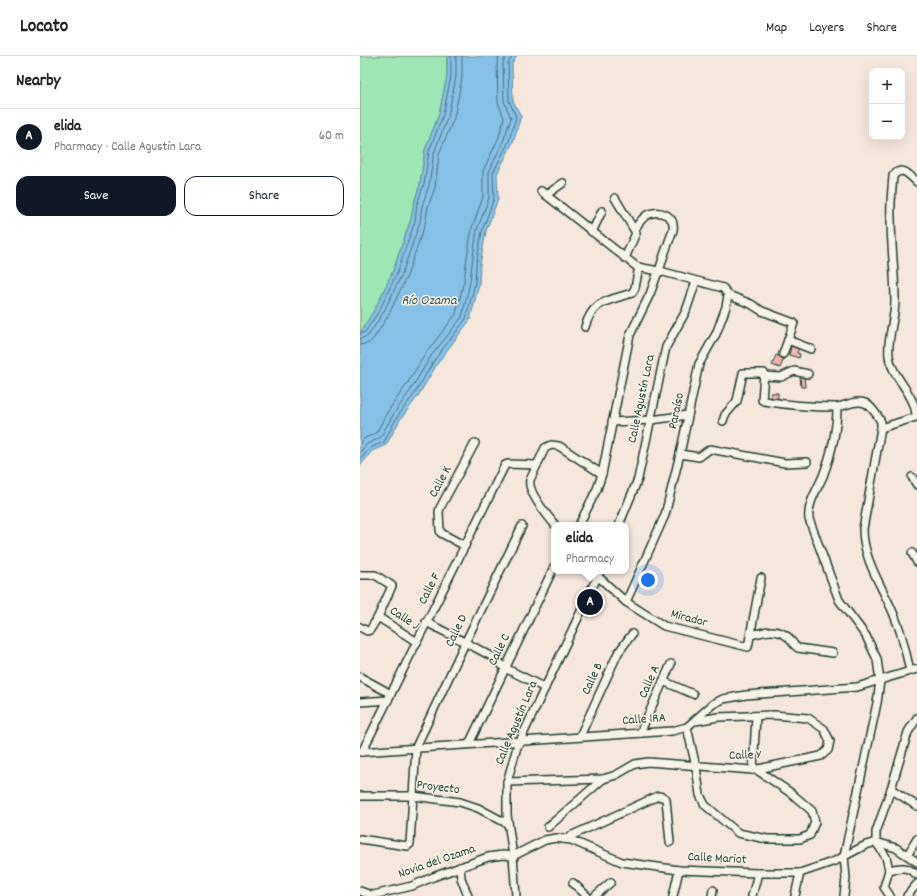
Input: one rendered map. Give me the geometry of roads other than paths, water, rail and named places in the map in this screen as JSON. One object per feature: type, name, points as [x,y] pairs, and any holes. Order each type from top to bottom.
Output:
[{"type":"street","points":[[880,428],[917,417],[911,400],[894,371],[889,357],[889,342],[895,302],[891,219],[893,176],[900,170],[917,182]]},
{"type":"street","points":[[563,183],[544,193],[639,268],[660,271],[721,287],[728,295],[751,304],[762,311],[793,322],[783,354]]},
{"type":"street","points":[[615,198],[635,229],[636,236],[625,258]]},
{"type":"street","points":[[592,232],[602,211]]},
{"type":"street","points":[[580,522],[597,489],[602,474],[630,335],[660,271],[674,226],[672,219],[663,213],[656,212],[643,219],[635,229]]},
{"type":"street","points":[[585,327],[590,313],[598,304],[632,293],[635,288],[639,268]]},
{"type":"street","name":"Calle Agustín Lara","points":[[621,522],[636,486],[666,347],[686,311],[696,281]]},
{"type":"street","name":"Paraíso","points":[[626,602],[663,522],[672,493],[699,362],[721,325],[728,295]]},
{"type":"street","points":[[788,340],[811,349]]},
{"type":"street","points":[[764,376],[781,377],[794,371],[808,374]]},
{"type":"street","points":[[723,421],[725,415],[737,401],[743,374],[763,372],[762,400],[764,401],[794,406],[837,407],[854,402],[867,404],[872,409],[881,422],[863,536],[868,560],[896,619],[913,670]]},
{"type":"street","points":[[837,407],[837,420],[829,457],[823,476],[809,508],[809,519],[839,600],[866,636],[874,651],[880,681],[878,702],[844,856],[846,878],[844,896]]},
{"type":"street","points":[[612,422],[651,420],[688,415]]},
{"type":"street","name":"Calle K","points":[[465,546],[441,533],[439,512],[475,443]]},
{"type":"street","points":[[553,522],[529,487],[530,480],[545,448],[551,445],[559,446],[602,474]]},
{"type":"street","points":[[680,454],[699,457],[710,449],[785,464],[807,462]]},
{"type":"street","name":"Calle F","points":[[361,752],[505,465],[537,465]]},
{"type":"street","points":[[912,477],[917,485]]},
{"type":"street","name":"Calle D","points":[[416,747],[522,526]]},
{"type":"street","points":[[912,553],[917,562]]},
{"type":"street","name":"Calle C","points":[[469,744],[551,573]]},
{"type":"street","name":"Calle Agustín Lara","points":[[516,896],[513,856],[508,824],[506,782],[521,740],[599,574]]},
{"type":"street","name":"Mirador","points":[[599,574],[626,602],[667,627],[748,647],[751,635]]},
{"type":"street","points":[[360,575],[375,575],[392,586],[378,617],[369,631],[360,627]]},
{"type":"street","points":[[761,578],[751,635],[769,630],[787,636],[794,646],[798,648],[833,653]]},
{"type":"street","name":"Calle J","points":[[378,617],[417,642]]},
{"type":"street","points":[[426,622],[495,658],[505,668],[545,688]]},
{"type":"street","name":"Calle B","points":[[580,736],[618,653],[632,634]]},
{"type":"street","name":"Calle A","points":[[640,733],[671,664]]},
{"type":"street","name":"Calle 1RA","points":[[361,752],[416,747],[672,731],[687,727],[712,704],[723,699],[746,695],[857,687],[913,670]]},
{"type":"street","points":[[360,677],[389,697]]},
{"type":"street","points":[[663,681],[693,694]]},
{"type":"street","points":[[360,702],[389,697]]},
{"type":"street","name":"Calle Y","points":[[506,782],[603,779],[616,775],[635,764],[648,762],[696,767],[755,770],[821,756],[828,750],[830,741],[824,729],[808,718],[774,715],[718,717],[694,721]]},
{"type":"street","points":[[687,727],[696,767],[700,795],[705,805],[738,833],[767,840],[800,839],[810,835],[815,822],[812,811],[791,793],[755,770],[756,716]]},
{"type":"street","points":[[890,896],[884,887],[889,870],[886,857],[876,842],[877,829],[908,732],[917,718]]},
{"type":"street","points":[[360,839],[408,846],[410,844],[416,747]]},
{"type":"street","points":[[548,827],[603,779]]},
{"type":"street","points":[[891,789],[917,806]]},
{"type":"street","name":"Proyecto","points":[[360,796],[412,796],[460,802],[478,808],[508,824]]},
{"type":"street","points":[[564,839],[658,796],[666,799],[670,842]]},
{"type":"street","name":"Calle Mariot","points":[[513,856],[545,840],[556,838],[572,840],[622,862],[679,870],[800,873],[835,861],[866,845],[876,842]]},
{"type":"street","points":[[908,854],[917,839]]},
{"type":"street","points":[[876,842],[896,848],[908,854],[917,862]]},
{"type":"street","name":"Novia del Ozama","points":[[370,896],[412,886],[488,857],[503,854],[513,856]]},
{"type":"street","points":[[460,867],[461,878],[468,896]]},
{"type":"street","points":[[889,870],[905,867],[911,869],[917,875]]},
{"type":"street","points":[[673,896],[679,870]]},
{"type":"street","points":[[752,896],[758,873]]},
{"type":"street","points":[[795,896],[800,873]]},
{"type":"street","points":[[595,896],[611,882]]},
{"type":"street","points":[[573,883],[587,896]]},
{"type":"street","points":[[907,896],[917,884]]},
{"type":"street","points":[[360,891],[370,896]]},
{"type":"water","name":"Río Ozama","points":[[447,56],[517,56],[512,64],[513,101],[521,116],[513,142],[497,174],[498,199],[486,231],[480,265],[479,284],[470,320],[439,361],[418,396],[400,420],[386,445],[372,451],[360,466],[360,333],[375,309],[393,271],[411,219],[420,184],[425,150],[439,114],[447,76]]},
{"type":"place","name":"elida","points":[[590,602]]}]
